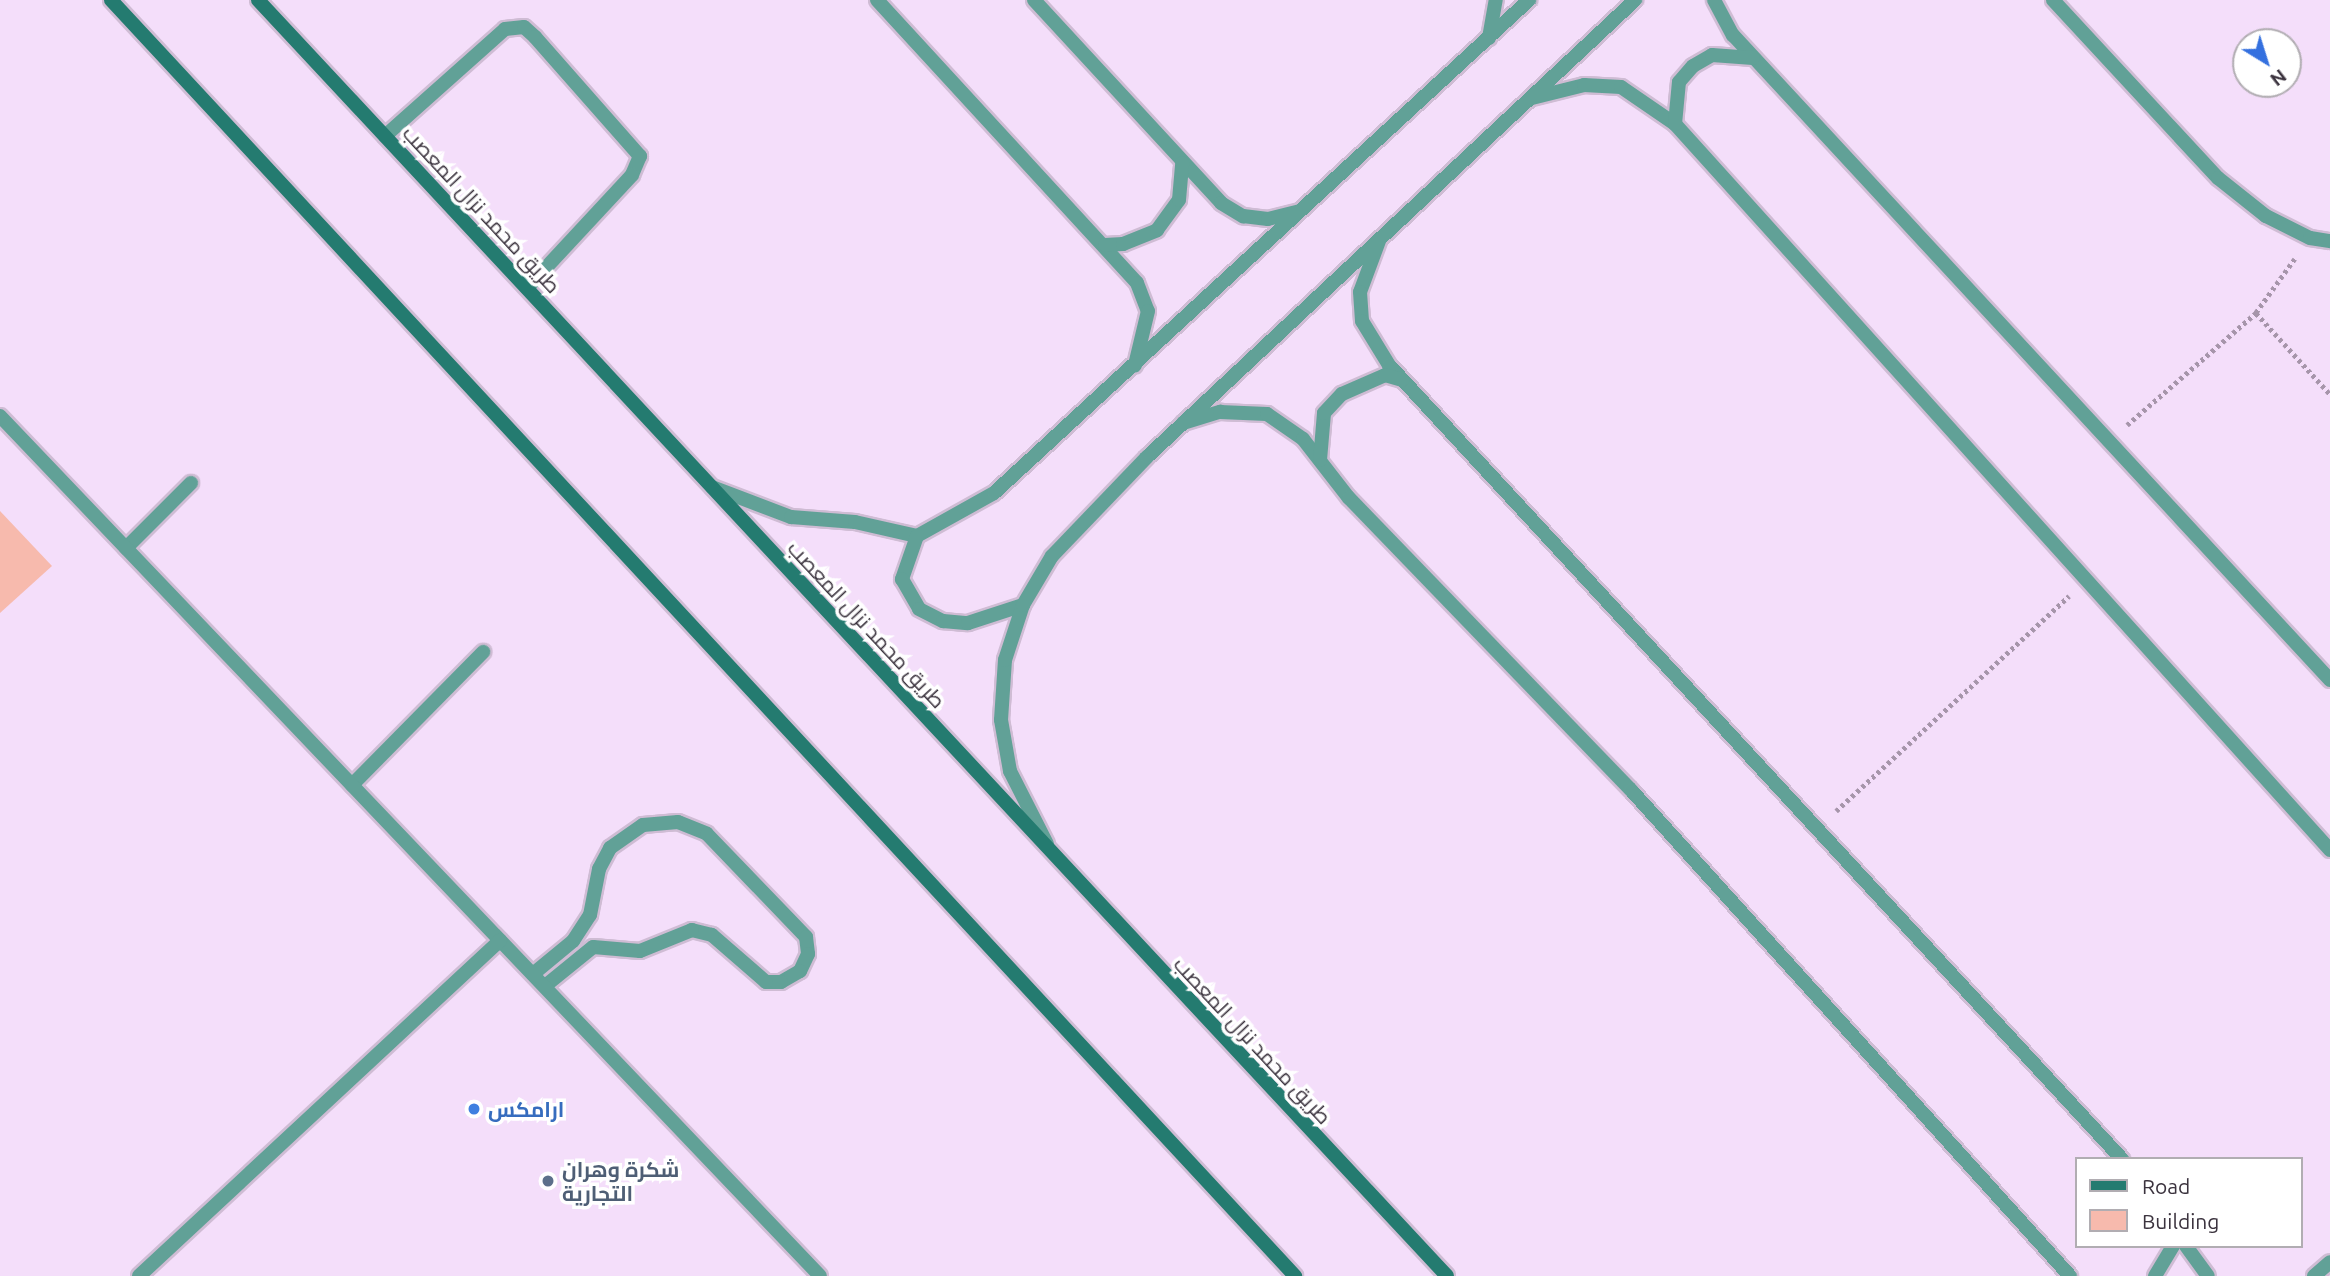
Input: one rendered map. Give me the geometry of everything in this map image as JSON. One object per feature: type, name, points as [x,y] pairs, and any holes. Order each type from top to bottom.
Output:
[{"type":"street","points":[[111,0],[1295,1276]]},
{"type":"street","name":"طريق محمد نزال المعصب","points":[[258,0],[1447,1276]]},
{"type":"street","points":[[877,0],[1105,245],[1137,283],[1148,311],[1135,365]]},
{"type":"street","points":[[1034,0],[1221,203],[1243,216],[1268,219],[1298,211]]},
{"type":"street","points":[[1489,38],[1496,0]]},
{"type":"street","points":[[1023,605],[968,623],[943,621],[919,609],[902,579],[917,536],[994,493],[1529,0]]},
{"type":"street","points":[[1054,857],[1010,771],[1001,720],[1005,660],[1023,605],[1052,556],[1183,423],[1635,0]]},
{"type":"street","points":[[1714,0],[1733,35],[2330,680]]},
{"type":"street","points":[[2053,0],[2218,178],[2266,216],[2310,238],[2330,241]]},
{"type":"street","points":[[385,136],[505,29],[524,27],[536,37],[640,156],[632,175],[527,288]]},
{"type":"street","points":[[1675,124],[1679,82],[1693,66],[1712,55],[1754,58]]},
{"type":"street","points":[[1532,98],[1584,85],[1621,87],[1675,124],[2330,850]]},
{"type":"street","points":[[1105,245],[1123,244],[1157,230],[1179,200],[1182,163]]},
{"type":"street","points":[[1379,241],[1360,292],[1362,321],[1373,346],[2120,1157]]},
{"type":"street","points":[[1320,460],[1324,414],[1342,394],[1385,375],[1404,381]]},
{"type":"street","points":[[1183,423],[1220,412],[1267,414],[1284,421],[1320,460],[1349,498],[1631,790],[2070,1276]]},
{"type":"street","points":[[0,416],[820,1276]]},
{"type":"street","points":[[126,548],[191,483]]},
{"type":"street","points":[[712,487],[791,517],[856,522],[917,536]]},
{"type":"street","points":[[352,785],[483,652]]},
{"type":"street","points":[[533,974],[573,941],[590,915],[599,869],[610,848],[643,824],[678,822],[707,834],[806,937],[808,954],[800,971],[781,982],[766,982],[712,935],[692,930],[640,951],[593,947],[545,986]]},
{"type":"street","points":[[139,1276],[500,940]]},
{"type":"street","points":[[2155,1276],[2172,1248]]},
{"type":"street","points":[[2187,1248],[2208,1276]]},
{"type":"street","points":[[2314,1276],[2330,1262]]},
{"type":"path","points":[[2110,440],[2256,313],[2310,238]]},
{"type":"path","points":[[2256,313],[2330,394]]},
{"type":"path","points":[[1818,828],[2086,580]]},
{"type":"building","points":[[0,511],[52,566],[0,613]]},
{"type":"place","name":"ارامكس","points":[[474,1109]]},
{"type":"place","name":"شكرة وهران التجارية","points":[[548,1181]]}]
